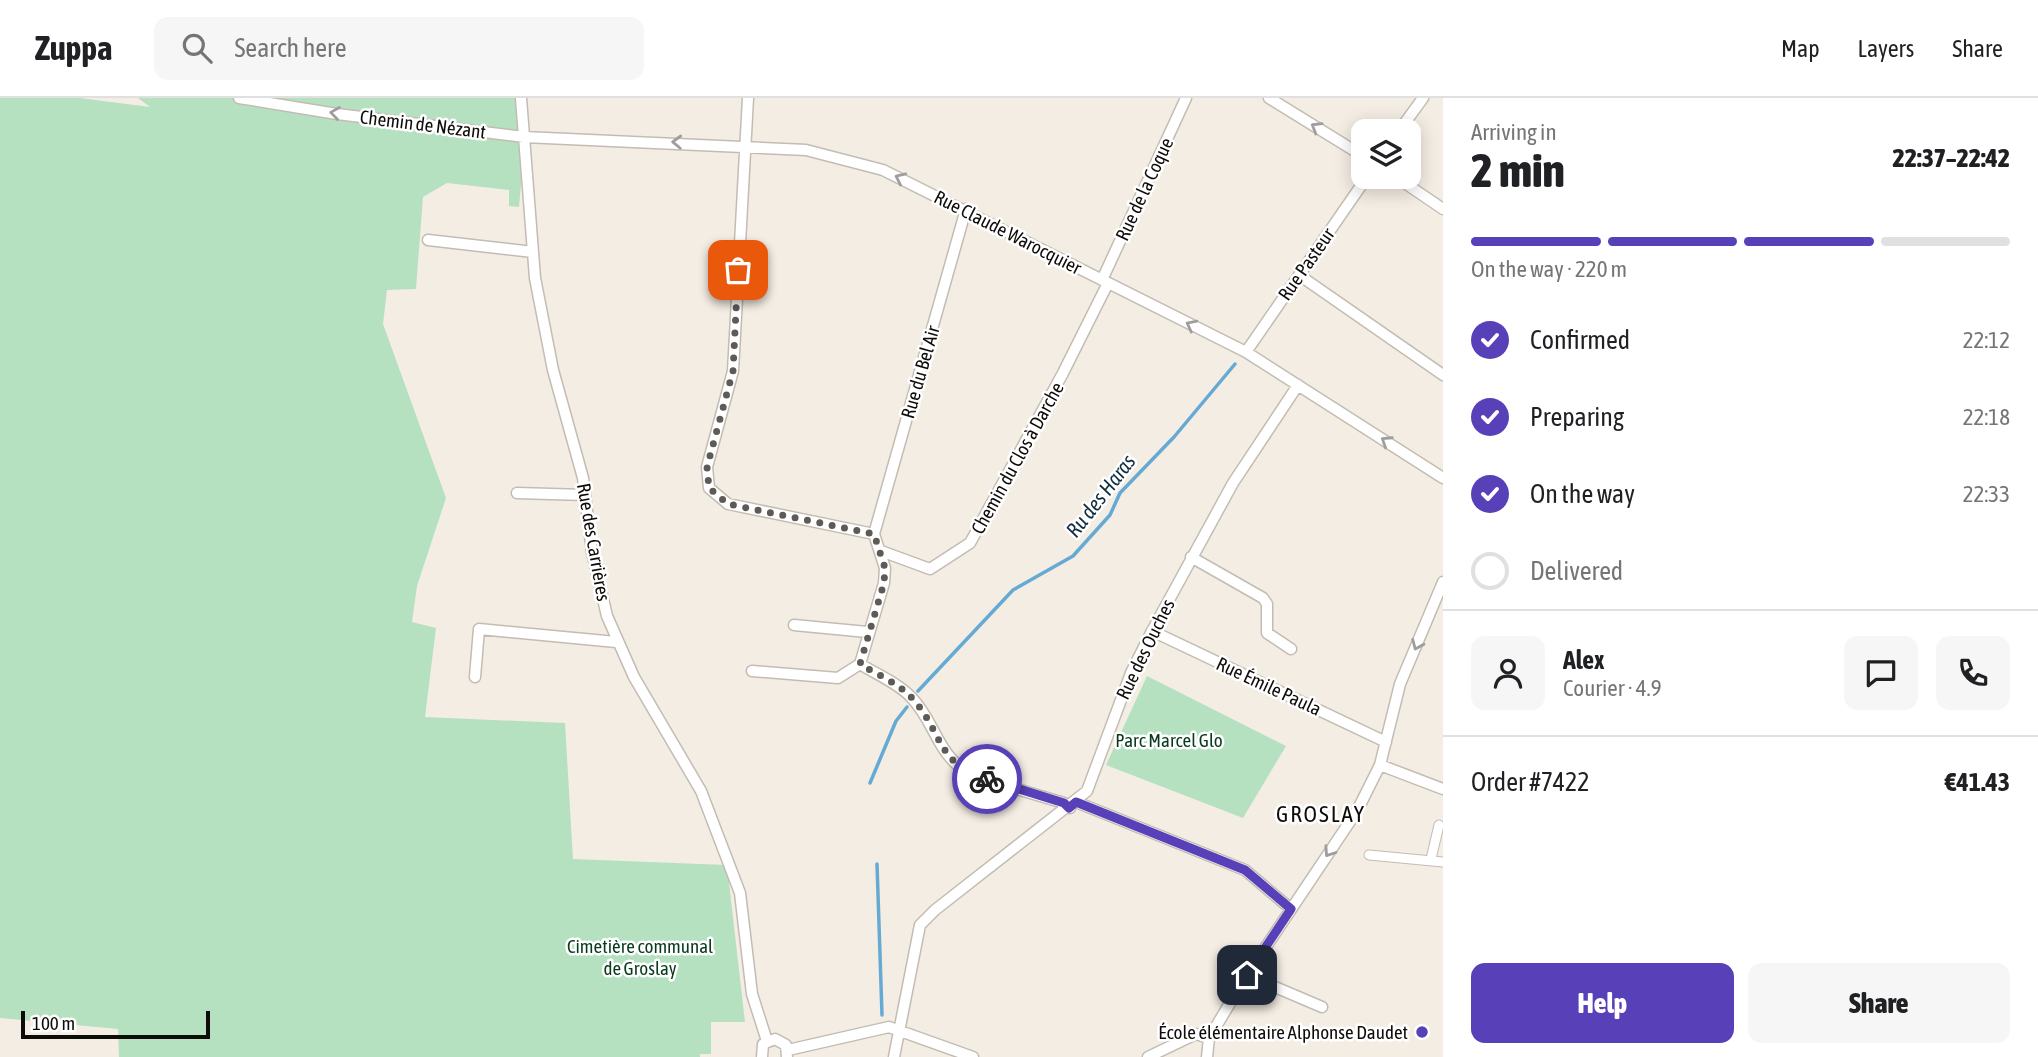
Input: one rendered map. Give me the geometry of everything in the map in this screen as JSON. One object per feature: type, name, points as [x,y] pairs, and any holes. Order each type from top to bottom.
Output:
[{"type":"street","name":"Chemin de Nézant","points":[[239,98],[337,114],[524,137]]},
{"type":"street","name":"Rue des Carrières","points":[[521,98],[533,252],[554,370],[585,495],[592,552],[616,642],[701,791],[740,892],[752,994],[766,1041]]},
{"type":"street","points":[[748,98],[733,371],[707,467],[709,488],[728,504],[874,534],[885,568],[884,583],[867,632],[860,664],[838,678],[751,671]]},
{"type":"street","name":"Rue de la Coque","points":[[1105,281],[1185,98]]},
{"type":"street","points":[[1269,98],[1351,149]]},
{"type":"street","points":[[1408,119],[1423,98]]},
{"type":"street","name":"Rue Claude Warocquier","points":[[524,137],[745,145],[806,150],[883,170],[966,209],[1246,352],[1443,478]]},
{"type":"street","name":"Rue Pasteur","points":[[1246,352],[1359,189]]},
{"type":"street","points":[[1414,189],[1443,209]]},
{"type":"street","name":"Rue du Bel Air","points":[[874,534],[966,209]]},
{"type":"street","points":[[428,240],[533,252]]},
{"type":"street","points":[[1299,275],[1443,375]]},
{"type":"street","name":"Chemin du Clos à Darche","points":[[881,551],[930,569],[970,543],[1063,373],[1105,281]]},
{"type":"street","name":"Rue des Ouches","points":[[894,1057],[916,939],[925,918],[1073,805],[1087,791],[1127,683],[1152,631],[1233,484],[1298,386]]},
{"type":"street","points":[[517,493],[585,495]]},
{"type":"street","points":[[1191,557],[1264,598],[1267,604],[1267,633],[1291,649]]},
{"type":"street","points":[[1207,1057],[1209,1038],[1247,975],[1357,811],[1380,765],[1401,684],[1443,582]]},
{"type":"street","points":[[794,625],[867,632]]},
{"type":"street","points":[[475,677],[479,629],[616,642]]},
{"type":"street","name":"Rue Émile Paula","points":[[1152,631],[1386,741]]},
{"type":"street","points":[[860,664],[911,697],[939,746],[970,775],[1073,805],[1245,870],[1291,909]]},
{"type":"street","points":[[1380,765],[1443,789]]},
{"type":"street","points":[[1431,859],[1439,825]]},
{"type":"street","points":[[1369,855],[1443,862]]},
{"type":"street","points":[[1247,975],[1322,1007]]},
{"type":"street","points":[[762,1057],[761,1048],[766,1041],[779,1040],[788,1053],[856,1033],[899,1028],[973,1057]]},
{"type":"street","points":[[1148,1057],[1196,1034],[1209,1038]]},
{"type":"green space","name":"Cimetière communal de Groslay","points":[[0,98],[80,98],[150,107],[138,98],[518,98],[524,151],[519,207],[509,206],[509,190],[447,183],[423,197],[416,289],[387,290],[383,324],[446,498],[417,586],[412,622],[436,628],[425,717],[565,723],[573,859],[727,865],[745,1022],[711,1022],[711,1054],[700,1054],[700,1057],[119,1057],[118,1029],[0,1018]]},
{"type":"green space","name":"Parc Marcel Glo","points":[[1147,676],[1286,746],[1243,818],[1106,765]]},
{"type":"waterway","name":"Ru des Haras","points":[[918,691],[1013,590],[1073,556],[1110,515],[1120,493],[1174,437],[1235,364]]},
{"type":"waterway","name":"Ru des Haras","points":[[870,783],[896,721],[907,707]]},
{"type":"waterway","name":"Ru des Haras","points":[[877,864],[882,1015]]},
{"type":"way so far","points":[[738,270],[733,371],[707,467],[709,488],[728,504],[763,514],[862,534],[874,534],[885,568],[884,583],[867,632],[860,664],[905,691],[918,705],[939,746],[948,757],[970,775],[987,779]]},
{"type":"place","name":"École élémentaire Alphonse Daudet","points":[[1422,1032]]},
{"type":"district","name":"GROSLAY","points":[[1321,814]]},
{"type":"route","points":[[987,779],[1064,803],[1069,808],[1076,802],[1108,813],[1245,870],[1291,909],[1247,975]]}]
